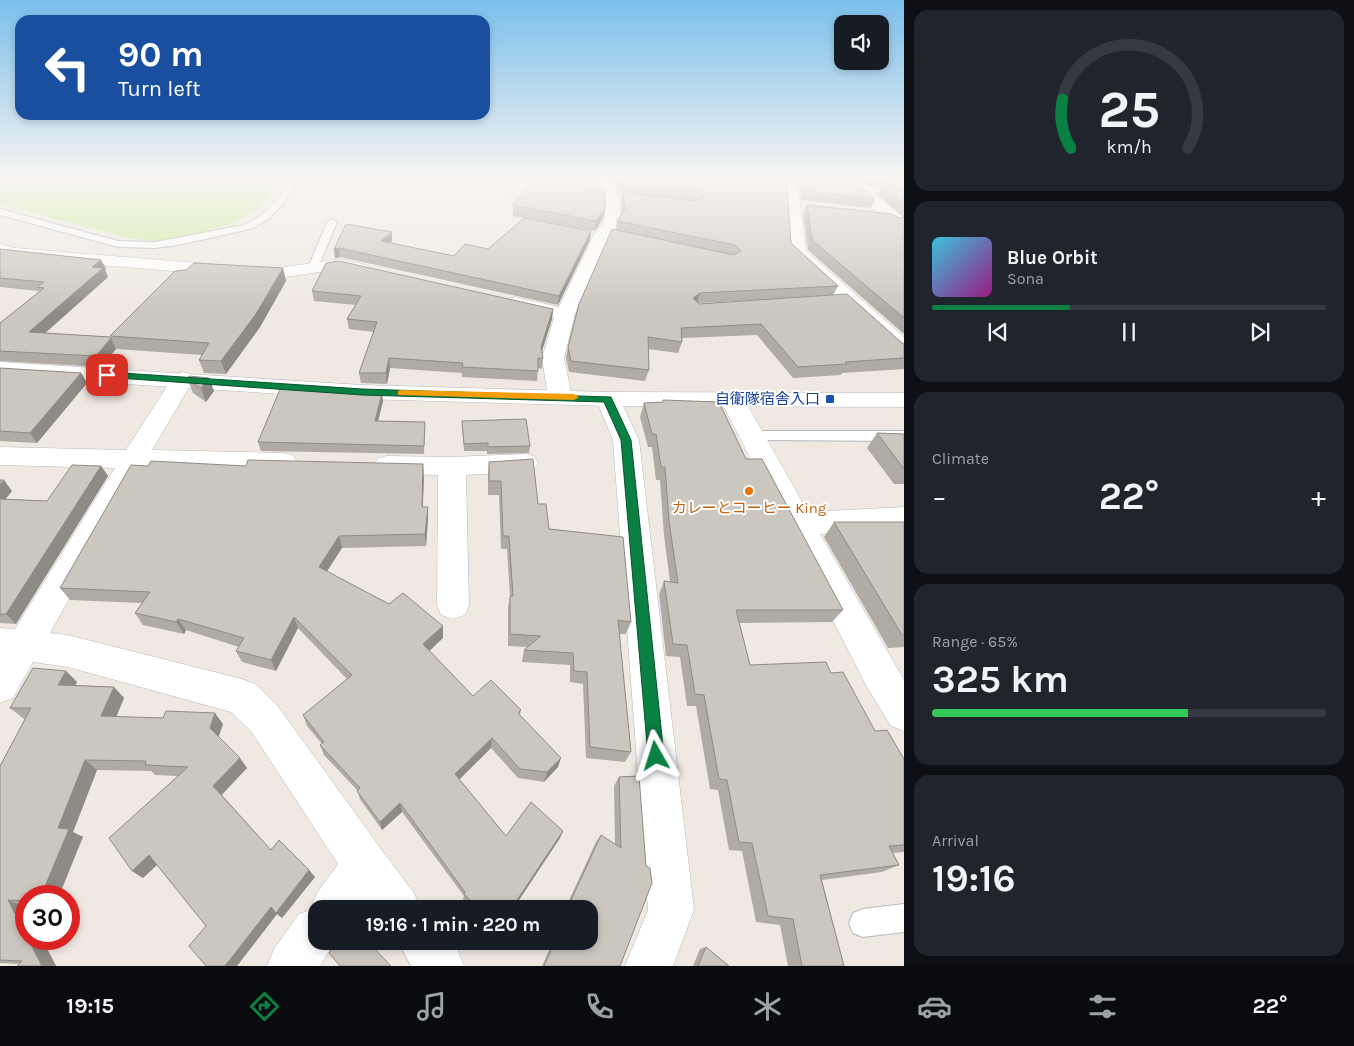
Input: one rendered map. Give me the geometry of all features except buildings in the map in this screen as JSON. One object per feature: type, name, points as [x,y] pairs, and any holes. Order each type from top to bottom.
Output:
[{"type":"street","points":[[560,397],[553,358],[565,314],[602,235],[610,222]]},
{"type":"street","points":[[799,222],[798,253],[904,348]]},
{"type":"street","points":[[0,249],[13,253],[258,273],[278,273],[340,264],[377,272]]},
{"type":"street","points":[[499,300],[565,314]]},
{"type":"street","points":[[0,369],[362,392],[608,399],[904,400]]},
{"type":"street","points":[[0,686],[12,644],[134,458],[182,380]]},
{"type":"street","points":[[608,399],[626,440],[671,910],[649,966]]},
{"type":"street","points":[[732,399],[799,524],[892,674],[904,713]]},
{"type":"street","points":[[0,456],[312,463]]},
{"type":"street","points":[[362,464],[452,466],[525,463]]},
{"type":"street","points":[[452,466],[453,605]]},
{"type":"street","points":[[799,524],[904,518]]},
{"type":"street","points":[[12,644],[68,652],[242,698],[264,718],[391,900]]},
{"type":"street","points":[[340,900],[365,865]]},
{"type":"street","points":[[291,966],[308,942]]},
{"type":"street","points":[[428,950],[440,966]]},
{"type":"lane","points":[[37,222],[118,244],[155,245],[247,227],[256,222]]},
{"type":"lane","points":[[313,268],[332,222]]},
{"type":"lane","points":[[831,301],[850,300]]},
{"type":"lane","points":[[752,436],[904,436]]},
{"type":"lane","points":[[863,923],[904,918]]},
{"type":"green space","points":[[68,222],[233,222],[198,233],[155,241],[127,238]]},
{"type":"slow traffic","points":[[401,393],[574,397]]},
{"type":"place","name":"自衛隊宿舎入口","points":[[830,399]]},
{"type":"place","name":"カレーとコーヒー King","points":[[749,491]]},
{"type":"route","points":[[107,375],[362,392],[608,399],[626,440],[656,756]]}]
